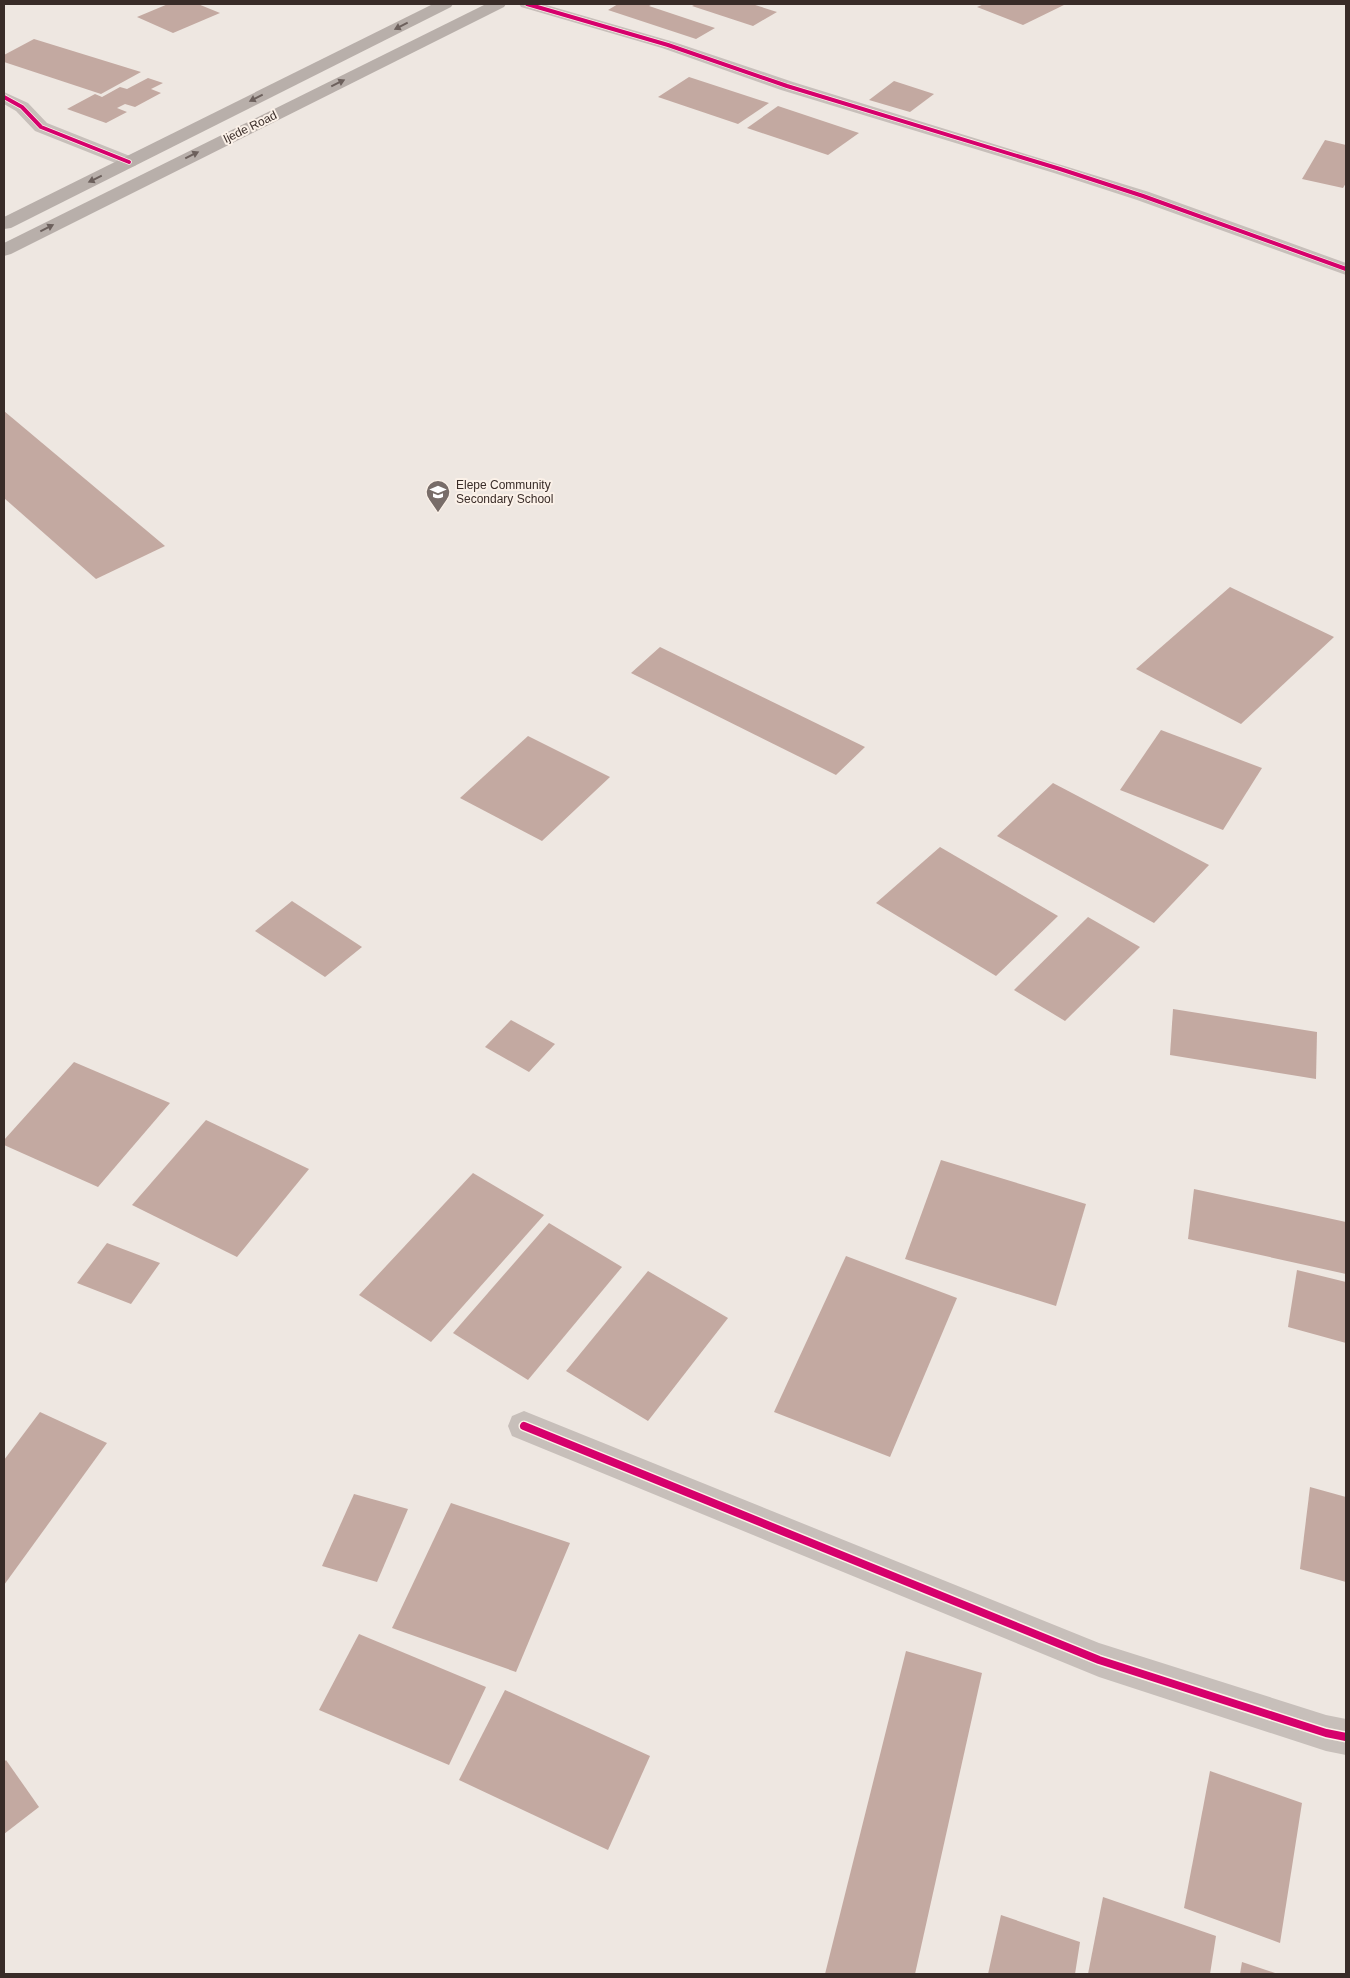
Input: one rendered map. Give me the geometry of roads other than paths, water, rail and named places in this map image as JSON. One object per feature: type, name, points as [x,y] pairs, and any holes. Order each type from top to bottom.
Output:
[{"type":"main road","name":"Ijede Road","points":[[4,224],[445,4]]},
{"type":"main road","name":"Ijede Road","points":[[4,250],[498,4]]},
{"type":"street","points":[[527,4],[668,45],[796,88],[1060,169],[1143,196],[1346,269]]},
{"type":"street","points":[[4,97],[22,107],[41,126],[129,162]]},
{"type":"street","points":[[524,1426],[1098,1660],[1326,1733],[1346,1737]]},
{"type":"place","name":"Elepe Community Secondary School","points":[[438,513]]}]
